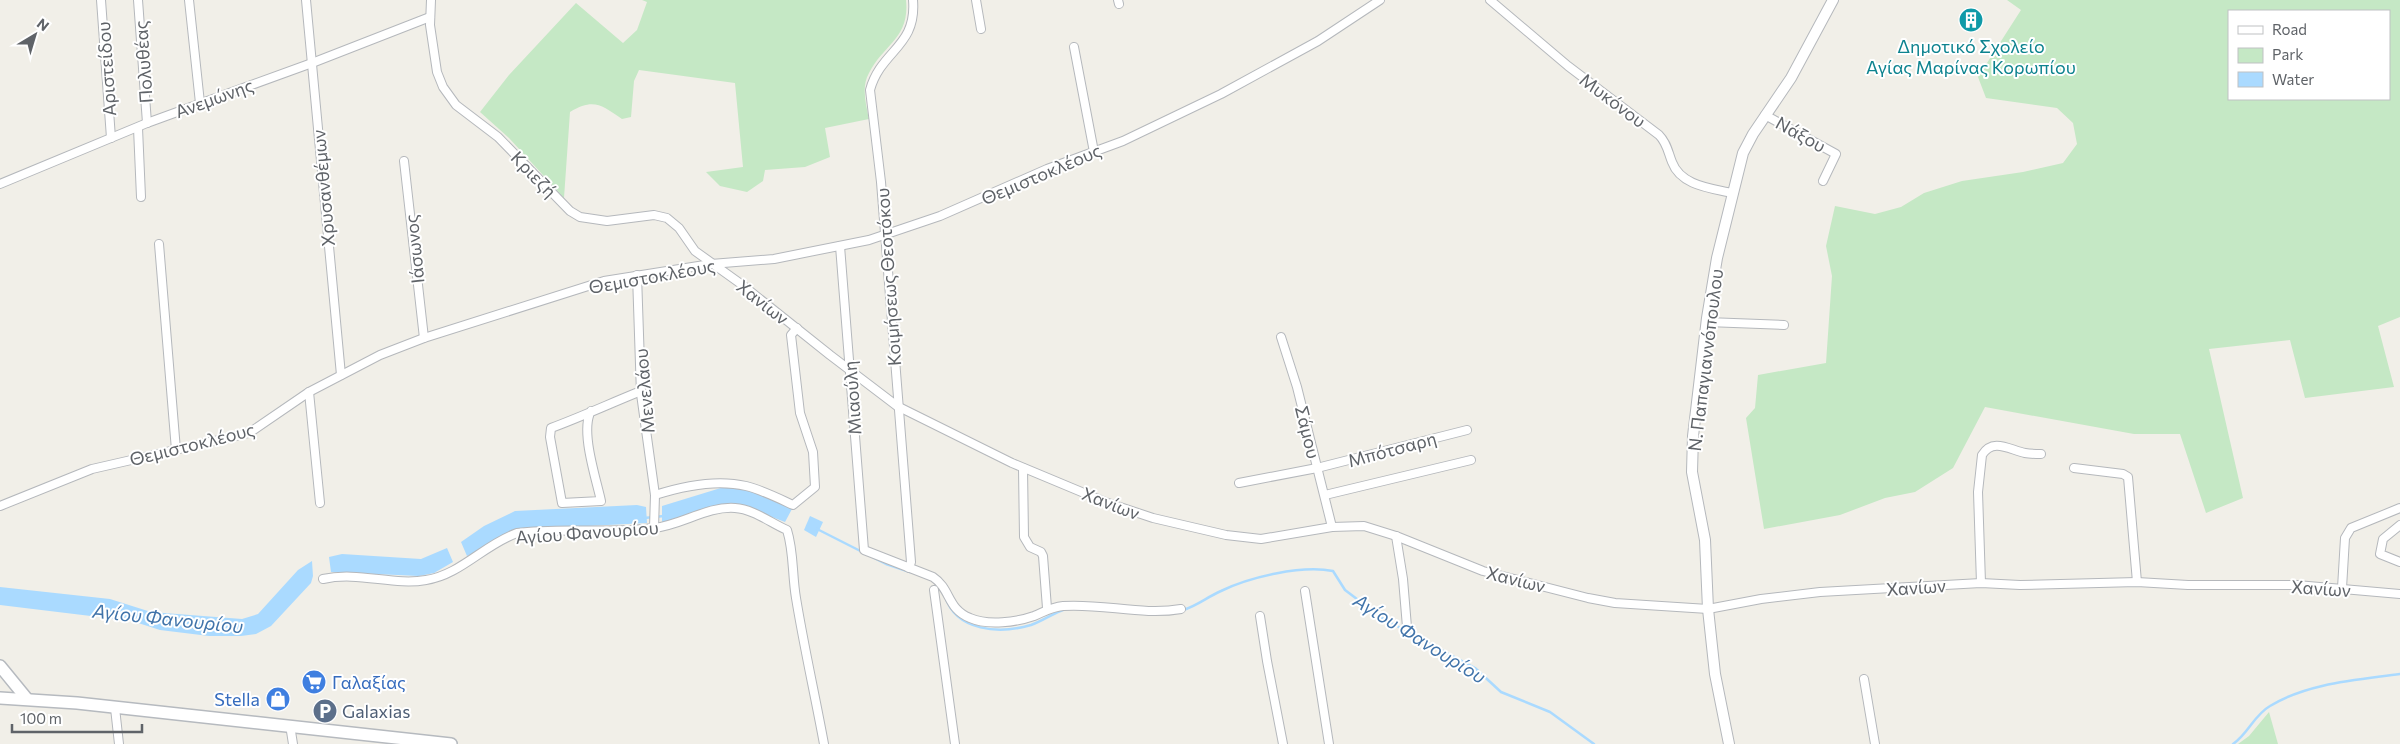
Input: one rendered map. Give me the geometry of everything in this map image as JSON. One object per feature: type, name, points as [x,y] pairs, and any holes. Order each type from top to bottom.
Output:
[{"type":"main road","points":[[0,666],[28,699]]},
{"type":"main road","points":[[0,698],[28,699],[290,725],[451,744]]},
{"type":"street","name":"Αριστείδου","points":[[101,0],[111,138]]},
{"type":"street","name":"Πολυθέας","points":[[138,0],[147,123]]},
{"type":"street","points":[[189,0],[200,103]]},
{"type":"street","name":"Χρυσανθέμων","points":[[306,0],[341,375]]},
{"type":"street","name":"Κριεζή","points":[[431,0],[430,17],[437,72],[443,87],[456,105],[498,137],[570,210],[580,217],[607,221],[654,215],[666,218],[679,228],[695,251],[711,264]]},
{"type":"street","name":"Κοιμήσεως Θεοτόκου","points":[[909,568],[911,562],[897,406],[885,234],[870,90],[873,79],[881,66],[907,35],[913,23],[913,0]]},
{"type":"street","points":[[976,0],[981,29]]},
{"type":"street","name":"Θεμιστοκλέους","points":[[0,506],[92,469],[249,433],[309,392],[380,355],[424,338],[604,281],[637,274],[711,264],[774,259],[840,246],[869,240],[952,212],[1047,170],[1094,152],[1183,112],[1260,74],[1318,41],[1380,0]]},
{"type":"street","name":"Μυκόνου","points":[[1490,0],[1568,66],[1659,135],[1667,146],[1673,165],[1684,178],[1702,186],[1732,193]]},
{"type":"street","name":"Ν. Παπαγιαννόπουλου","points":[[1729,744],[1720,708],[1708,609],[1705,540],[1692,472],[1693,436],[1707,322],[1717,258],[1743,153],[1766,115],[1792,78],[1833,0]]},
{"type":"street","name":"Ανεμώνης","points":[[0,184],[147,123],[312,63],[430,17]]},
{"type":"street","points":[[1074,48],[1094,152]]},
{"type":"street","name":"Νάξου","points":[[1766,115],[1836,154],[1823,180]]},
{"type":"street","points":[[138,128],[141,197]]},
{"type":"street","name":"Ιάσωνος","points":[[404,161],[424,338]]},
{"type":"street","points":[[159,244],[176,450]]},
{"type":"street","name":"Μιαούλη","points":[[840,246],[864,550],[909,568]]},
{"type":"street","name":"Χανίων","points":[[711,264],[741,284],[897,406],[1024,468],[1108,503],[1153,518],[1226,536],[1260,539],[1332,527],[1364,526],[1396,536],[1483,571],[1588,598],[1616,603],[1708,609],[1761,599],[1820,592],[1981,583],[2093,584],[2137,582],[2188,585],[2297,585],[2400,592]]},
{"type":"street","name":"Μενελάου","points":[[637,274],[641,391],[655,495],[654,525]]},
{"type":"street","points":[[1707,322],[1784,325]]},
{"type":"street","name":"Αγίου Φανουρίου","points":[[655,495],[671,490],[714,483],[734,484],[756,489],[793,505],[815,487],[813,452],[800,413],[797,374],[792,353],[791,335],[797,328]]},
{"type":"street","name":"Σάμου","points":[[1281,337],[1325,495],[1332,527]]},
{"type":"street","points":[[591,411],[587,418],[588,437],[601,501],[562,503],[549,431],[551,428],[591,411],[641,391]]},
{"type":"street","points":[[309,392],[320,503]]},
{"type":"street","name":"Μπότσαρη","points":[[1239,484],[1317,468],[1467,430]]},
{"type":"street","points":[[1981,583],[1978,492],[1982,455],[1988,448],[1998,446],[2012,447],[2024,453],[2041,454]]},
{"type":"street","points":[[1325,495],[1471,460]]},
{"type":"street","points":[[1024,468],[1022,524],[1024,537],[1030,547],[1041,552],[1043,556],[1047,608]]},
{"type":"street","points":[[2074,468],[2123,474],[2128,477],[2137,582]]},
{"type":"street","name":"Αγίου Φανουρίου","points":[[323,579],[339,576],[413,582],[427,580],[475,558],[501,540],[517,533],[654,525],[685,521],[723,507],[747,510],[787,530],[792,546],[792,575],[797,604],[824,744]]},
{"type":"street","points":[[2342,588],[2345,538],[2351,528],[2400,508]]},
{"type":"street","points":[[2400,525],[2383,539],[2380,554],[2400,562]]},
{"type":"street","points":[[1396,536],[1403,579],[1407,627]]},
{"type":"street","points":[[909,568],[940,582],[952,606],[971,619],[986,622],[1002,622],[1034,616],[1047,608],[1063,606],[1106,606],[1144,612],[1181,609]]},
{"type":"street","points":[[934,590],[955,744]]},
{"type":"street","points":[[1304,591],[1329,744]]},
{"type":"street","points":[[1260,616],[1283,744]]},
{"type":"street","points":[[1864,679],[1875,744]]},
{"type":"street","points":[[115,708],[119,744]]},
{"type":"street","points":[[290,725],[293,744]]},
{"type":"green space","points":[[642,0],[906,0],[906,13],[900,32],[875,63],[867,78],[865,96],[869,119],[825,128],[830,157],[805,167],[765,170],[763,181],[747,192],[720,186],[706,172],[743,167],[735,83],[639,70],[634,81],[631,117],[622,119],[603,107],[591,104],[570,112],[564,198],[509,138],[480,112],[509,75],[576,3],[623,43],[637,30],[647,2]]},
{"type":"green space","points":[[2007,0],[2400,0],[2400,317],[2378,326],[2394,387],[2305,398],[2290,340],[2209,349],[2243,498],[2206,513],[2180,434],[2134,434],[1985,407],[1953,468],[1915,492],[1885,498],[1840,515],[1764,529],[1746,418],[1755,408],[1758,375],[1826,363],[1832,276],[1826,246],[1835,206],[1875,214],[1901,207],[1924,193],[1962,181],[2023,172],[2063,163],[2077,144],[2073,123],[2057,108],[1986,98],[1978,77],[2021,10]]},
{"type":"green space","points":[[2269,712],[2278,744],[2238,744],[2249,736]]},
{"type":"water","points":[[724,487],[760,493],[792,509],[785,522],[746,507],[662,522],[662,506]]},
{"type":"water","points":[[637,505],[646,507],[647,523],[529,529],[467,556],[461,542],[484,526],[515,511]]},
{"type":"water","points":[[810,516],[823,522],[816,537],[804,530]]},
{"type":"water","points":[[447,548],[453,562],[434,573],[419,576],[331,572],[329,557],[342,554],[421,559]]},
{"type":"water","points":[[312,561],[313,576],[311,583],[271,626],[256,634],[209,636],[160,630],[132,621],[0,605],[0,587],[110,599],[151,612],[242,619],[258,614],[298,570]]},
{"type":"waterway","name":"Αγίου Φανουρίου","points":[[644,518],[664,516]]},
{"type":"waterway","name":"Αγίου Φανουρίου","points":[[817,529],[886,564],[910,572]]},
{"type":"waterway","name":"Αγίου Φανουρίου","points":[[1183,610],[1216,593],[1261,577],[1291,571],[1333,571],[1345,590],[1382,618],[1475,668],[1501,692],[1550,712],[1594,744]]},
{"type":"waterway","name":"Αγίου Φανουρίου","points":[[945,596],[951,608],[959,617],[980,627],[993,629],[1019,628],[1031,625],[1066,609]]},
{"type":"waterway","name":"Αγίου Φανουρίου","points":[[2233,744],[2264,710],[2285,698],[2316,687],[2400,674]]},
{"type":"place","name":"Δημοτικό Σχολείο Αγίας Μαρίνας Κορωπίου","points":[[1971,20]]},
{"type":"place","name":"Γαλαξίας","points":[[314,682]]},
{"type":"place","name":"Stella","points":[[278,699]]},
{"type":"place","name":"Galaxias","points":[[325,711]]}]
